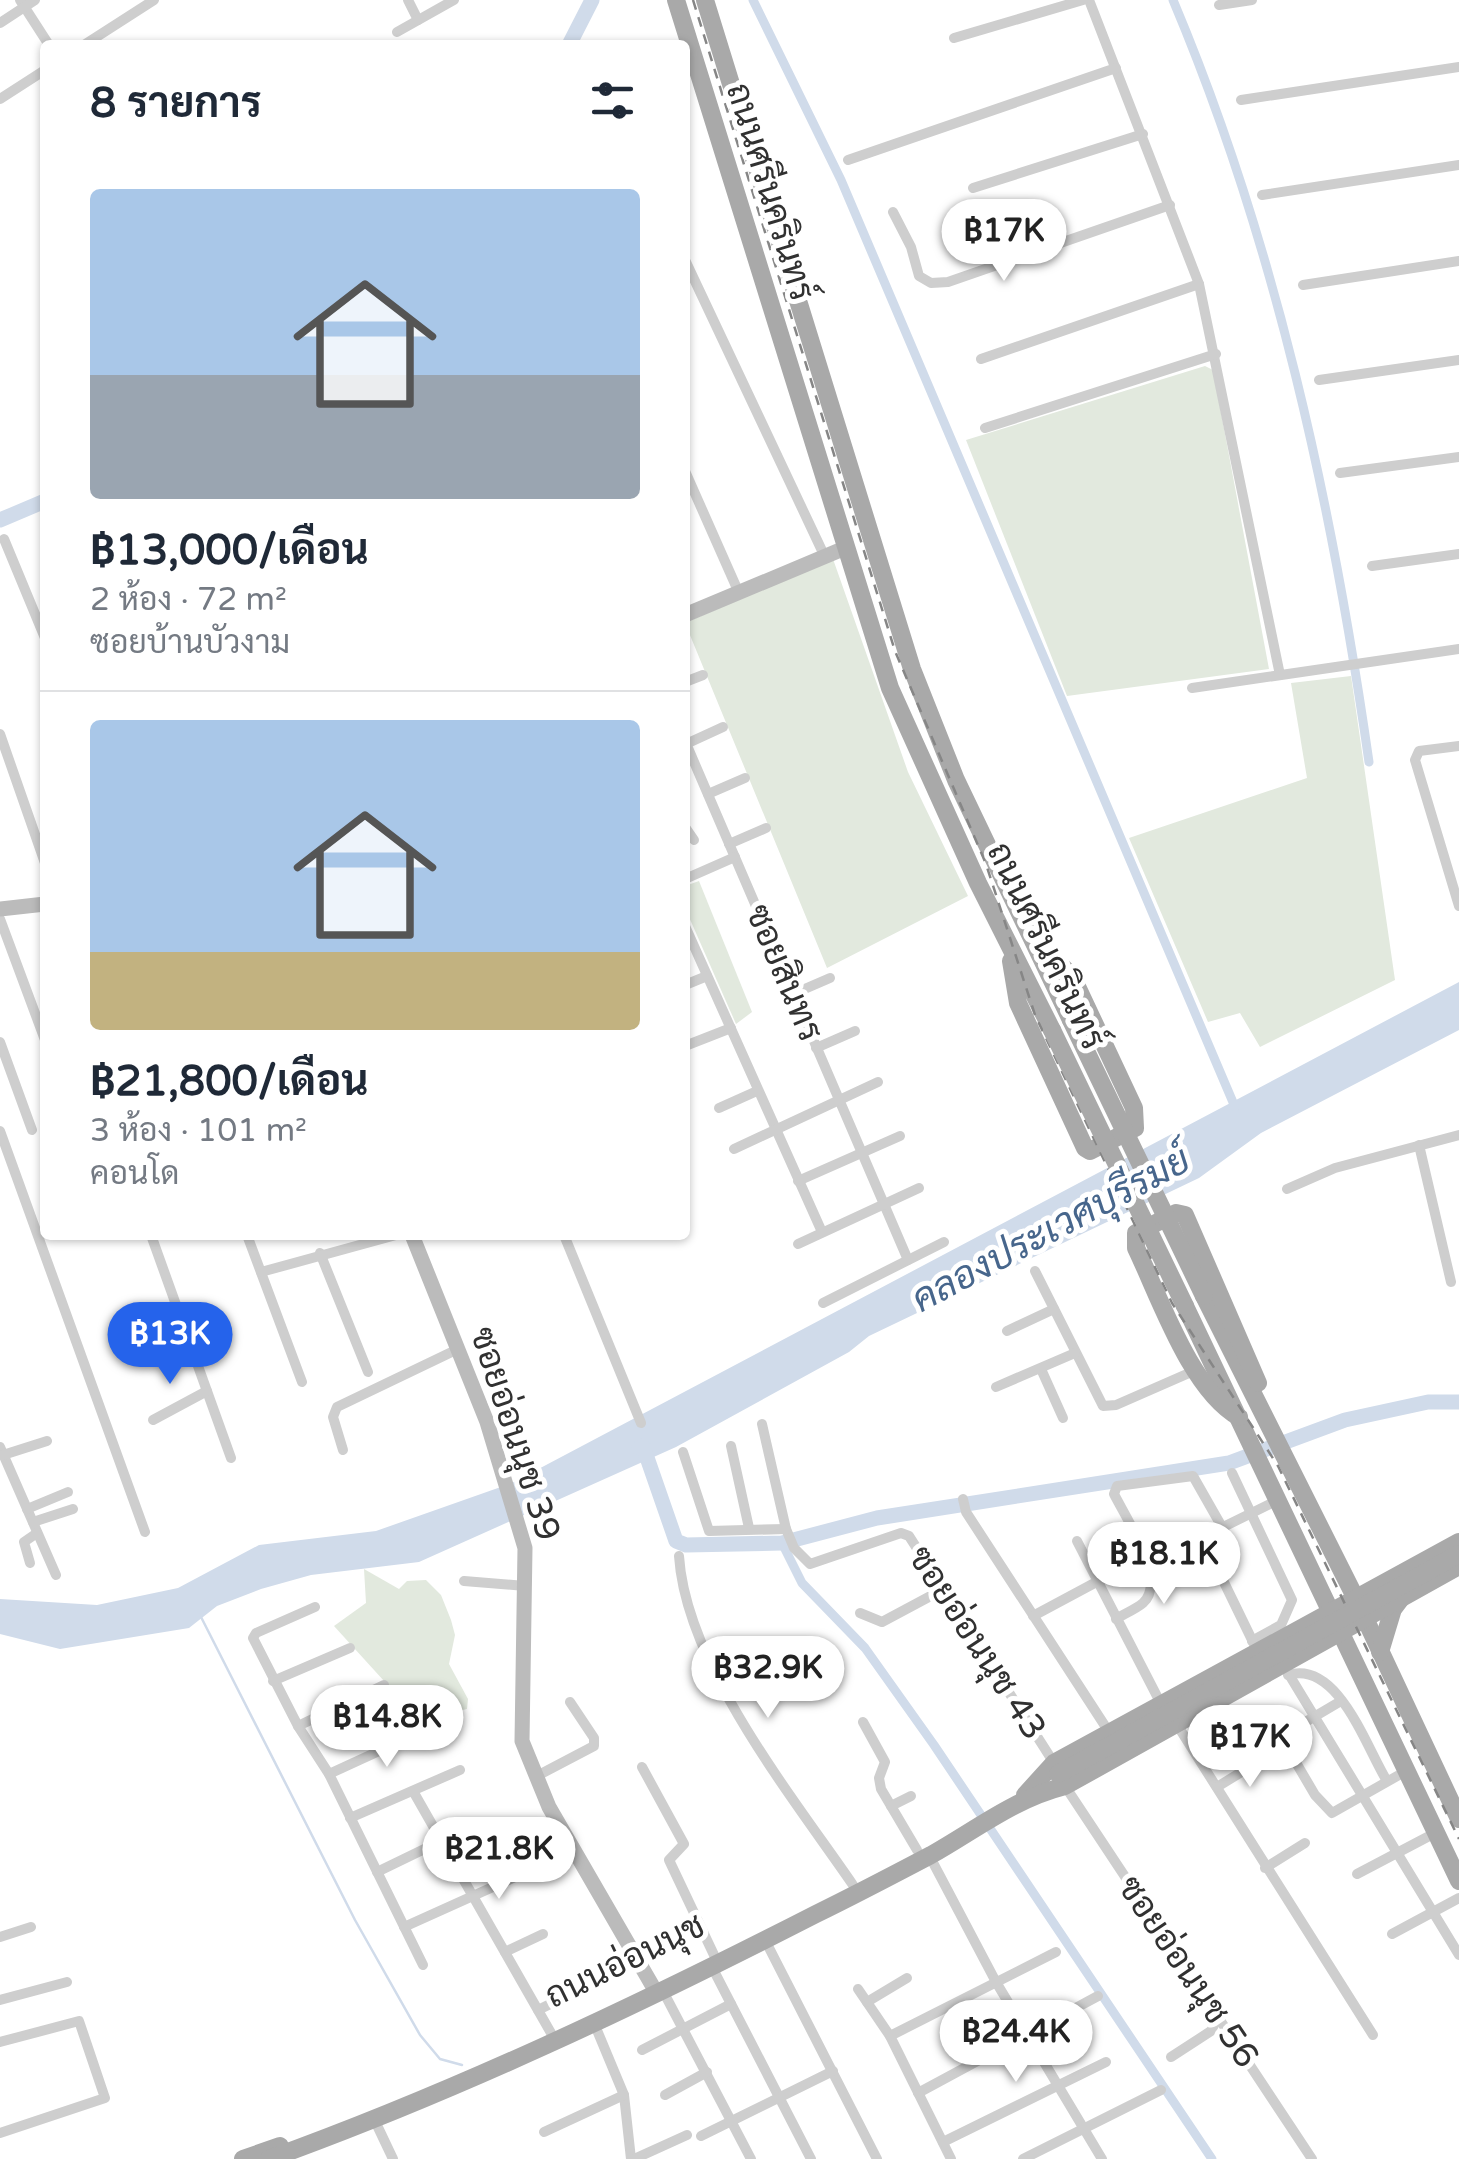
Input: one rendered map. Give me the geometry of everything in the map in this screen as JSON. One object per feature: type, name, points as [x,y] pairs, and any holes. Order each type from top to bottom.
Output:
[{"type":"main road","name":"ถนนศรีนครินทร์","points":[[705,0],[912,670],[956,780],[1204,1296],[1355,1597],[1459,1819]]},
{"type":"main road","name":"ถนนศรีนครินทร์","points":[[678,3],[689,40]]},
{"type":"main road","name":"ถนนศรีนครินทร์","points":[[690,42],[845,548],[912,742],[1240,1418],[1459,1881]]},
{"type":"main road","points":[[1009,946],[1018,1003],[1085,1148],[1090,1151],[1135,1128],[1134,1108],[1072,978],[1030,934]]},
{"type":"main road","points":[[1240,1418],[1217,1402],[1196,1370],[1134,1243],[1136,1234],[1176,1213],[1188,1218],[1254,1369],[1261,1408]]},
{"type":"main road","name":"ถนนอ่อนนุช","points":[[1059,1774],[1108,1732],[1259,1644],[1459,1542]]},
{"type":"main road","name":"ถนนอ่อนนุช","points":[[268,2159],[554,2037],[763,1936],[971,1826],[1459,1554]]},
{"type":"main road","points":[[1422,1562],[1418,1577],[1432,1581]]},
{"type":"main road","points":[[1336,1564],[1360,1576],[1390,1579]]},
{"type":"main road","name":"ถนนอ่อนนุช","points":[[1059,1774],[1285,1668],[1310,1647],[1459,1566]]},
{"type":"main road","points":[[1300,1626],[1316,1606],[1314,1574]]},
{"type":"main road","points":[[1380,1652],[1393,1609],[1403,1597]]},
{"type":"main road","points":[[1259,1644],[1283,1651],[1285,1668]]},
{"type":"main road","points":[[1310,1647],[1338,1653],[1358,1668]]},
{"type":"main road","name":"ถนนอ่อนนุช","points":[[763,1936],[924,1851]]},
{"type":"main road","name":"ถนนอ่อนนุช","points":[[243,2159],[373,2117]]},
{"type":"street","points":[[92,40],[154,0]]},
{"type":"street","points":[[408,0],[418,20]]},
{"type":"street","points":[[398,32],[454,0]]},
{"type":"street","points":[[954,38],[1086,0],[1143,134],[1199,284],[1280,676]]},
{"type":"street","points":[[1219,5],[1252,0]]},
{"type":"street","points":[[0,23],[27,2],[46,40]]},
{"type":"street","points":[[1241,100],[1459,67]]},
{"type":"street","points":[[848,160],[1116,68]]},
{"type":"street","points":[[0,99],[40,73]]},
{"type":"street","points":[[973,188],[1143,134]]},
{"type":"street","points":[[1262,195],[1459,165]]},
{"type":"street","points":[[894,212],[911,246],[919,276],[931,283],[948,282],[1170,206]]},
{"type":"street","points":[[1303,285],[1459,261]]},
{"type":"street","points":[[690,271],[825,557]]},
{"type":"street","points":[[981,359],[1199,284]]},
{"type":"street","points":[[985,428],[1216,354]]},
{"type":"street","points":[[1319,380],[1459,360]]},
{"type":"street","points":[[1340,473],[1459,457]]},
{"type":"street","points":[[690,483],[739,593]]},
{"type":"street","points":[[4,539],[40,626]]},
{"type":"street","points":[[690,613],[845,548]]},
{"type":"street","points":[[1372,566],[1459,554]]},
{"type":"street","points":[[1192,688],[1459,650]]},
{"type":"street","points":[[690,680],[703,675]]},
{"type":"street","points":[[690,740],[723,727]]},
{"type":"street","points":[[0,734],[40,849]]},
{"type":"street","points":[[1459,746],[1420,751],[1415,760],[1459,906]]},
{"type":"street","name":"ซอยสินทร","points":[[690,751],[908,1260]]},
{"type":"street","points":[[708,794],[746,778]]},
{"type":"street","points":[[729,844],[766,828]]},
{"type":"street","points":[[690,834],[694,840]]},
{"type":"street","points":[[690,876],[734,857]]},
{"type":"street","points":[[0,909],[40,905]]},
{"type":"street","points":[[0,919],[40,1027]]},
{"type":"street","name":"ซอยสินทร","points":[[690,937],[822,1232]]},
{"type":"street","points":[[690,983],[707,976]]},
{"type":"street","points":[[793,994],[830,978]]},
{"type":"street","points":[[690,1044],[731,1028]]},
{"type":"street","points":[[816,1048],[855,1031]]},
{"type":"street","points":[[0,1042],[32,1130]]},
{"type":"street","points":[[734,1149],[878,1082]]},
{"type":"street","points":[[719,1108],[757,1092]]},
{"type":"street","points":[[0,1130],[145,1532]]},
{"type":"street","points":[[1288,1189],[1335,1168],[1459,1135]]},
{"type":"street","points":[[798,1180],[900,1136]]},
{"type":"street","points":[[1420,1145],[1451,1282]]},
{"type":"street","points":[[798,1244],[919,1188]]},
{"type":"street","points":[[152,1240],[231,1458]]},
{"type":"street","points":[[250,1240],[302,1382]]},
{"type":"street","points":[[261,1272],[375,1240]]},
{"type":"street","name":"ซอยอ่อนนุช 39","points":[[414,1240],[458,1348],[526,1548],[520,1720],[535,1776],[658,1988]]},
{"type":"street","points":[[566,1240],[641,1423]]},
{"type":"street","points":[[824,1303],[944,1242]]},
{"type":"street","points":[[320,1253],[368,1372]]},
{"type":"street","points":[[1035,1271],[1100,1403],[1108,1407],[1196,1370]]},
{"type":"street","points":[[1007,1332],[1054,1309]]},
{"type":"street","points":[[343,1450],[333,1418],[337,1408],[458,1348]]},
{"type":"street","points":[[996,1388],[1075,1353]]},
{"type":"street","points":[[1041,1369],[1063,1418]]},
{"type":"street","points":[[154,1420],[207,1392]]},
{"type":"street","points":[[683,1452],[709,1531],[749,1528],[790,1538],[762,1424]]},
{"type":"street","points":[[47,1441],[2,1451],[56,1575]]},
{"type":"street","points":[[730,1446],[749,1528]]},
{"type":"street","points":[[1202,1537],[1259,1644],[1281,1625],[1292,1600],[1232,1473]]},
{"type":"street","points":[[1116,1619],[1145,1601],[1152,1588],[1147,1560],[1114,1494],[1122,1484],[1193,1476],[1222,1527]]},
{"type":"street","points":[[27,1509],[68,1492]]},
{"type":"street","points":[[1032,1616],[1095,1581],[1202,1537],[1278,1500]]},
{"type":"street","points":[[964,1505],[1108,1732]]},
{"type":"street","points":[[30,1563],[24,1542],[35,1528],[72,1508]]},
{"type":"street","name":"ซอยอ่อนนุช 43","points":[[790,1538],[810,1564],[906,1533],[1059,1774]]},
{"type":"street","points":[[1077,1541],[1160,1702]]},
{"type":"street","points":[[679,1556],[697,1640],[775,1770],[853,1886]]},
{"type":"street","points":[[464,1581],[525,1586]]},
{"type":"street","points":[[860,1613],[882,1622],[940,1591]]},
{"type":"street","points":[[315,1607],[254,1635],[273,1681],[329,1774],[423,1965]]},
{"type":"street","points":[[273,1681],[350,1648]]},
{"type":"street","points":[[1285,1668],[1317,1676],[1342,1701],[1387,1781]]},
{"type":"street","points":[[1285,1668],[1459,1955]]},
{"type":"street","points":[[298,1726],[384,1685]]},
{"type":"street","points":[[1218,1787],[1281,1737],[1342,1701]]},
{"type":"street","points":[[535,1776],[594,1746],[594,1738],[570,1702]]},
{"type":"street","points":[[1175,1721],[1264,1868],[1373,2035]]},
{"type":"street","points":[[863,1722],[885,1762],[879,1778],[891,1806],[924,1851],[996,1982],[1102,2159]]},
{"type":"street","points":[[329,1774],[427,1729]]},
{"type":"street","points":[[1281,1737],[1327,1810],[1335,1812],[1406,1771]]},
{"type":"street","points":[[642,1767],[684,1844],[669,1860],[731,2004],[811,2159]]},
{"type":"street","points":[[350,1818],[460,1770]]},
{"type":"street","name":"ซอยอ่อนนุช 56","points":[[1059,1774],[1312,2159]]},
{"type":"street","points":[[413,1792],[554,2037]]},
{"type":"street","points":[[891,1806],[911,1796]]},
{"type":"street","points":[[377,1872],[478,1823]]},
{"type":"street","points":[[1357,1874],[1435,1833]]},
{"type":"street","points":[[1264,1868],[1305,1844]]},
{"type":"street","points":[[404,1927],[513,1878]]},
{"type":"street","points":[[1392,1934],[1459,1898]]},
{"type":"street","points":[[0,1937],[32,1927]]},
{"type":"street","points":[[504,1952],[543,1934]]},
{"type":"street","points":[[763,1936],[877,2159]]},
{"type":"street","points":[[890,2036],[1056,1952]]},
{"type":"street","points":[[867,2002],[907,1978]]},
{"type":"street","points":[[0,2000],[66,1982]]},
{"type":"street","points":[[538,2010],[581,1988]]},
{"type":"street","points":[[658,1988],[751,2159]]},
{"type":"street","points":[[858,1988],[890,2036],[952,2159]]},
{"type":"street","points":[[918,2093],[1098,1996]]},
{"type":"street","points":[[642,2050],[731,2004]]},
{"type":"street","points":[[1171,2057],[1210,2031],[1219,2015]]},
{"type":"street","points":[[591,2019],[624,2095],[633,2159],[687,2135]]},
{"type":"street","points":[[0,2042],[74,2020],[84,2026],[105,2098],[0,2133]]},
{"type":"street","points":[[943,2142],[1106,2062]]},
{"type":"street","points":[[701,2136],[833,2071]]},
{"type":"street","points":[[666,2094],[707,2072]]},
{"type":"street","points":[[1023,2159],[1161,2090]]},
{"type":"street","points":[[544,2132],[624,2095]]},
{"type":"street","points":[[373,2117],[394,2159]]},
{"type":"shaded area","points":[[1205,366],[1213,370],[1269,669],[1067,696],[966,440]]},
{"type":"shaded area","points":[[833,559],[908,772],[968,896],[827,968],[690,635],[690,621]]},
{"type":"shaded area","points":[[1351,676],[1395,980],[1260,1047],[1240,1013],[1208,1022],[1129,838],[1307,778],[1291,683]]},
{"type":"shaded area","points":[[699,881],[752,1012],[736,1024],[690,919],[690,884]]},
{"type":"shaded area","points":[[364,1569],[399,1589],[407,1581],[426,1580],[441,1595],[455,1635],[449,1664],[468,1699],[467,1709],[432,1717],[425,1726],[334,1626],[366,1603]]},
{"type":"water","name":"คลองประเวศบุรีรมย์","points":[[1459,982],[1459,1030],[1261,1133],[1199,1178],[869,1336],[849,1352],[676,1447],[419,1562],[311,1575],[261,1589],[217,1606],[189,1628],[60,1649],[0,1634],[0,1599],[97,1605],[178,1588],[259,1545],[376,1531],[512,1483]]},
{"type":"waterway","points":[[572,40],[592,0]]},
{"type":"waterway","points":[[753,0],[841,180],[1235,1107]]},
{"type":"waterway","points":[[1173,0],[1241,185],[1295,375],[1337,568],[1369,762]]},
{"type":"waterway","points":[[0,520],[40,503]]},
{"type":"waterway","points":[[639,1448],[643,1446],[676,1541],[686,1545],[782,1543],[877,1518],[1229,1463],[1345,1420],[1428,1402],[1459,1402]]},
{"type":"waterway","points":[[782,1543],[802,1583],[865,1648],[934,1745],[1212,2159]]},
{"type":"waterway","points":[[200,1615],[355,1920],[420,2035],[440,2059],[462,2065]]},
{"type":"railway","points":[[693,0],[895,651],[986,864],[1035,1015],[1172,1303],[1278,1466],[1459,1839]]}]
